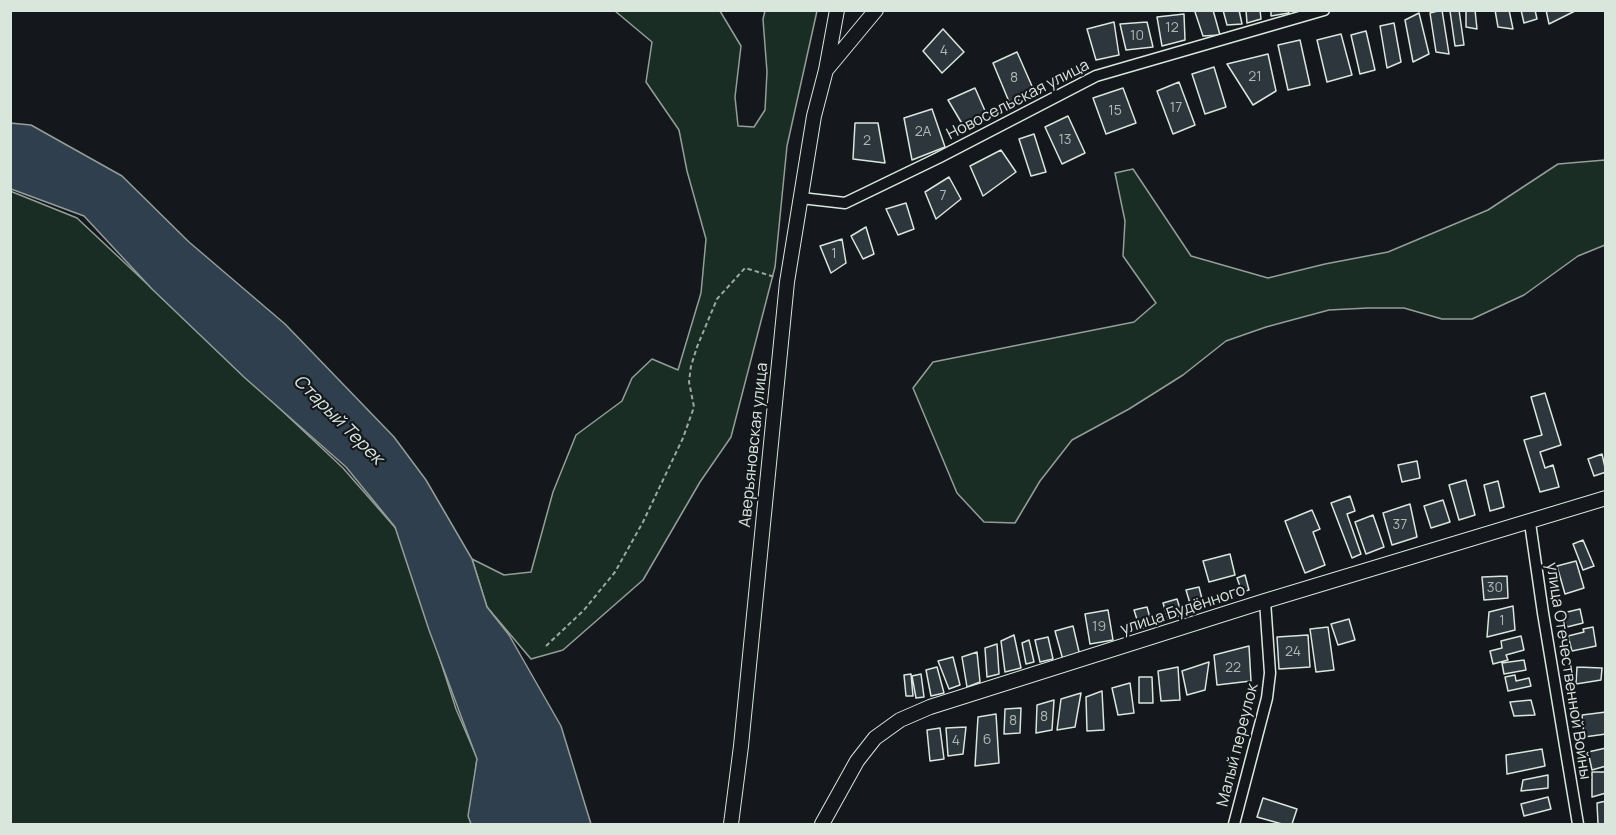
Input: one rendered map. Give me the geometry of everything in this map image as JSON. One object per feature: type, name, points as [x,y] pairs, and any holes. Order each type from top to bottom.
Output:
[{"type":"street","name":"Аверьяновская улица","points":[[731,825],[741,746],[787,282],[814,116],[826,70],[837,10]]},
{"type":"street","points":[[826,70],[876,10]]},
{"type":"street","name":"Новосельская улица","points":[[801,198],[845,203],[938,158],[1096,76],[1324,10]]},
{"type":"street","name":"улица Будённого","points":[[822,825],[857,761],[875,738],[900,720],[930,707],[1605,498]]},
{"type":"street","name":"улица Отечественной Войны","points":[[1530,523],[1542,613],[1578,825]]},
{"type":"street","name":"Малый переулок","points":[[1234,825],[1267,698],[1269,630],[1265,602]]},
{"type":"path","points":[[546,646],[584,610],[615,572],[643,522],[683,438],[694,407],[689,382],[691,366],[717,299],[745,268],[787,282]]},
{"type":"green space","points":[[615,11],[720,11],[741,46],[735,97],[738,126],[754,127],[765,110],[767,72],[763,19],[765,11],[817,11],[787,146],[775,267],[731,437],[700,482],[643,580],[563,650],[531,659],[487,607],[472,559],[504,575],[531,572],[553,492],[576,435],[622,401],[632,378],[652,359],[678,370],[701,293],[706,239],[687,171],[679,130],[646,82],[652,42]]},
{"type":"green space","points":[[1605,160],[1605,245],[1578,256],[1524,295],[1472,319],[1442,319],[1404,308],[1329,310],[1266,327],[1226,341],[1183,375],[1129,409],[1072,440],[1040,481],[1015,523],[984,522],[957,493],[913,388],[933,362],[1134,322],[1156,303],[1123,256],[1125,221],[1115,173],[1133,169],[1191,256],[1268,278],[1388,252],[1488,210],[1558,164]]},
{"type":"green space","points":[[10,191],[77,218],[343,468],[399,532],[456,709],[477,758],[470,814],[472,824],[11,824]]},
{"type":"water","name":"Старый Терек","points":[[10,123],[31,125],[122,176],[189,242],[285,324],[394,437],[426,480],[472,559],[487,607],[509,635],[561,726],[591,824],[471,824],[468,816],[477,759],[429,630],[395,527],[346,467],[245,378],[152,289],[84,216],[11,189]]},
{"type":"building","points":[[1213,10],[1220,35],[1203,36],[1195,12]]},
{"type":"building","points":[[1223,10],[1239,10],[1242,24],[1227,25]]},
{"type":"building","points":[[1246,10],[1260,10],[1261,19],[1247,23]]},
{"type":"building","points":[[1271,10],[1288,10],[1289,13],[1271,16]]},
{"type":"building","points":[[1442,10],[1449,54],[1436,52],[1430,13]]},
{"type":"building","points":[[1451,10],[1459,10],[1464,45],[1455,46]]},
{"type":"building","points":[[1466,10],[1475,10],[1477,29],[1466,27]]},
{"type":"building","points":[[1495,10],[1509,10],[1513,29],[1498,27]]},
{"type":"building","points":[[1521,10],[1535,10],[1537,19],[1524,23]]},
{"type":"building","points":[[1546,10],[1577,10],[1549,24]]},
{"type":"building","points":[[1419,13],[1429,54],[1413,62],[1405,20]]},
{"type":"building","points":[[1184,14],[1185,40],[1162,46],[1157,17]]},
{"type":"building","points":[[1114,22],[1119,55],[1096,60],[1087,29]]},
{"type":"building","points":[[1147,22],[1153,47],[1126,50],[1120,24]]},
{"type":"building","points":[[1394,23],[1401,62],[1387,68],[1380,26]]},
{"type":"building","points":[[943,29],[964,52],[942,73],[923,51]]},
{"type":"building","points":[[1366,31],[1375,70],[1360,74],[1351,35]]},
{"type":"building","points":[[1341,34],[1352,75],[1327,82],[1317,40]]},
{"type":"building","points":[[1300,40],[1310,85],[1288,90],[1278,45]]},
{"type":"building","points":[[1017,52],[1035,93],[1010,104],[993,63]]},
{"type":"building","points":[[1268,54],[1276,91],[1253,105],[1227,64]]},
{"type":"building","points":[[1214,67],[1226,107],[1205,114],[1192,74]]},
{"type":"building","points":[[1179,82],[1195,125],[1173,134],[1157,91]]},
{"type":"building","points":[[975,88],[986,113],[964,127],[948,100]]},
{"type":"building","points":[[1123,88],[1136,123],[1106,134],[1093,98]]},
{"type":"building","points":[[932,109],[945,147],[912,160],[904,118]]},
{"type":"building","points":[[1068,116],[1085,153],[1062,164],[1045,127]]},
{"type":"building","points":[[855,123],[878,123],[885,163],[853,159]]},
{"type":"building","points":[[1034,134],[1046,172],[1031,176],[1019,139]]},
{"type":"building","points":[[1001,150],[1016,172],[983,196],[970,166]]},
{"type":"building","points":[[949,177],[961,199],[936,219],[925,192]]},
{"type":"building","points":[[906,203],[914,229],[898,235],[886,209]]},
{"type":"building","points":[[866,227],[874,254],[863,259],[851,236]]},
{"type":"building","points":[[842,239],[846,263],[831,273],[820,246]]},
{"type":"building","points":[[1545,393],[1561,445],[1540,452],[1545,468],[1553,465],[1559,487],[1540,492],[1524,440],[1542,435],[1531,397]]},
{"type":"building","points":[[1602,454],[1606,472],[1594,476],[1588,459]]},
{"type":"building","points":[[1417,461],[1420,478],[1402,482],[1398,465]]},
{"type":"building","points":[[1466,480],[1475,515],[1459,520],[1449,485]]},
{"type":"building","points":[[1498,481],[1504,507],[1490,511],[1484,485]]},
{"type":"building","points":[[1350,496],[1355,511],[1347,514],[1361,554],[1352,558],[1331,503]]},
{"type":"building","points":[[1443,500],[1450,522],[1431,528],[1424,506]]},
{"type":"building","points":[[1410,504],[1417,537],[1392,545],[1383,513]]},
{"type":"building","points":[[1312,510],[1320,529],[1313,532],[1325,565],[1305,573],[1285,521]]},
{"type":"building","points":[[1373,515],[1384,547],[1366,554],[1355,522]]},
{"type":"building","points":[[1583,540],[1594,566],[1583,570],[1573,544]]},
{"type":"building","points":[[1230,554],[1235,575],[1209,582],[1203,561]]},
{"type":"building","points":[[1576,561],[1584,588],[1565,594],[1557,566]]},
{"type":"building","points":[[1245,575],[1249,590],[1242,592],[1237,578]]},
{"type":"building","points":[[1507,576],[1508,598],[1484,600],[1482,577]]},
{"type":"building","points":[[1199,587],[1204,607],[1192,610],[1186,590]]},
{"type":"building","points":[[1177,599],[1182,615],[1168,619],[1163,603]]},
{"type":"building","points":[[1513,606],[1515,630],[1487,637],[1489,612]]},
{"type":"building","points":[[1147,607],[1152,625],[1140,629],[1134,610]]},
{"type":"building","points":[[1580,609],[1583,623],[1567,627],[1563,613]]},
{"type":"building","points":[[1108,610],[1113,640],[1090,644],[1085,614]]},
{"type":"building","points":[[1349,619],[1355,640],[1338,645],[1331,624]]},
{"type":"building","points":[[1073,626],[1080,656],[1063,660],[1055,631]]},
{"type":"building","points":[[1328,627],[1334,670],[1316,672],[1310,629]]},
{"type":"building","points":[[1593,627],[1596,646],[1572,651],[1568,636]]},
{"type":"building","points":[[1014,635],[1021,668],[1005,672],[1001,641]]},
{"type":"building","points":[[1308,635],[1310,667],[1279,669],[1277,637]]},
{"type":"building","points":[[1521,636],[1524,650],[1506,655],[1508,660],[1493,664],[1490,651],[1502,648],[1501,641]]},
{"type":"building","points":[[1048,637],[1053,659],[1040,662],[1035,640]]},
{"type":"building","points":[[1029,640],[1034,662],[1026,664],[1022,643]]},
{"type":"building","points":[[997,644],[999,674],[987,677],[985,648]]},
{"type":"building","points":[[1249,646],[1251,681],[1217,685],[1214,655]]},
{"type":"building","points":[[977,652],[980,682],[967,687],[962,657]]},
{"type":"building","points":[[953,657],[960,685],[949,689],[938,661]]},
{"type":"building","points":[[1524,660],[1526,670],[1504,674],[1502,663]]},
{"type":"building","points":[[1209,662],[1205,690],[1187,695],[1182,671]]},
{"type":"building","points":[[937,667],[944,693],[931,696],[926,670]]},
{"type":"building","points":[[1178,667],[1180,700],[1161,701],[1158,671]]},
{"type":"building","points":[[1577,667],[1602,668],[1601,680],[1576,684]]},
{"type":"building","points":[[911,674],[913,696],[906,696],[904,675]]},
{"type":"building","points":[[921,674],[924,697],[916,698],[912,676]]},
{"type":"building","points":[[1515,675],[1516,681],[1529,678],[1531,686],[1508,691],[1505,677]]},
{"type":"building","points":[[1139,677],[1152,677],[1153,703],[1139,703]]},
{"type":"building","points":[[1130,683],[1134,713],[1118,715],[1112,688]]},
{"type":"building","points":[[1102,691],[1104,730],[1087,731],[1086,697]]},
{"type":"building","points":[[1081,693],[1075,727],[1057,730],[1061,699]]},
{"type":"building","points":[[1054,700],[1052,730],[1036,733],[1037,705]]},
{"type":"building","points":[[1531,700],[1535,715],[1514,716],[1510,702]]},
{"type":"building","points":[[1021,708],[1020,733],[1004,734],[1005,709]]},
{"type":"building","points":[[1606,712],[1606,734],[1584,737],[1582,715]]},
{"type":"building","points":[[996,714],[999,763],[975,766],[978,717]]},
{"type":"building","points":[[966,727],[963,754],[948,756],[946,728]]},
{"type":"building","points":[[940,728],[944,759],[930,761],[927,730]]},
{"type":"building","points":[[1606,748],[1606,766],[1592,770],[1588,752]]},
{"type":"building","points":[[1542,749],[1545,766],[1507,774],[1506,755]]},
{"type":"building","points":[[1592,772],[1606,772],[1606,793],[1592,797]]},
{"type":"building","points":[[1548,775],[1548,788],[1521,791],[1523,780]]},
{"type":"building","points":[[1548,797],[1551,809],[1524,816],[1521,804]]},
{"type":"building","points":[[1263,798],[1297,809],[1292,824],[1282,824],[1257,817]]},
{"type":"building","points":[[1606,801],[1606,824],[1598,824],[1597,803]]}]
